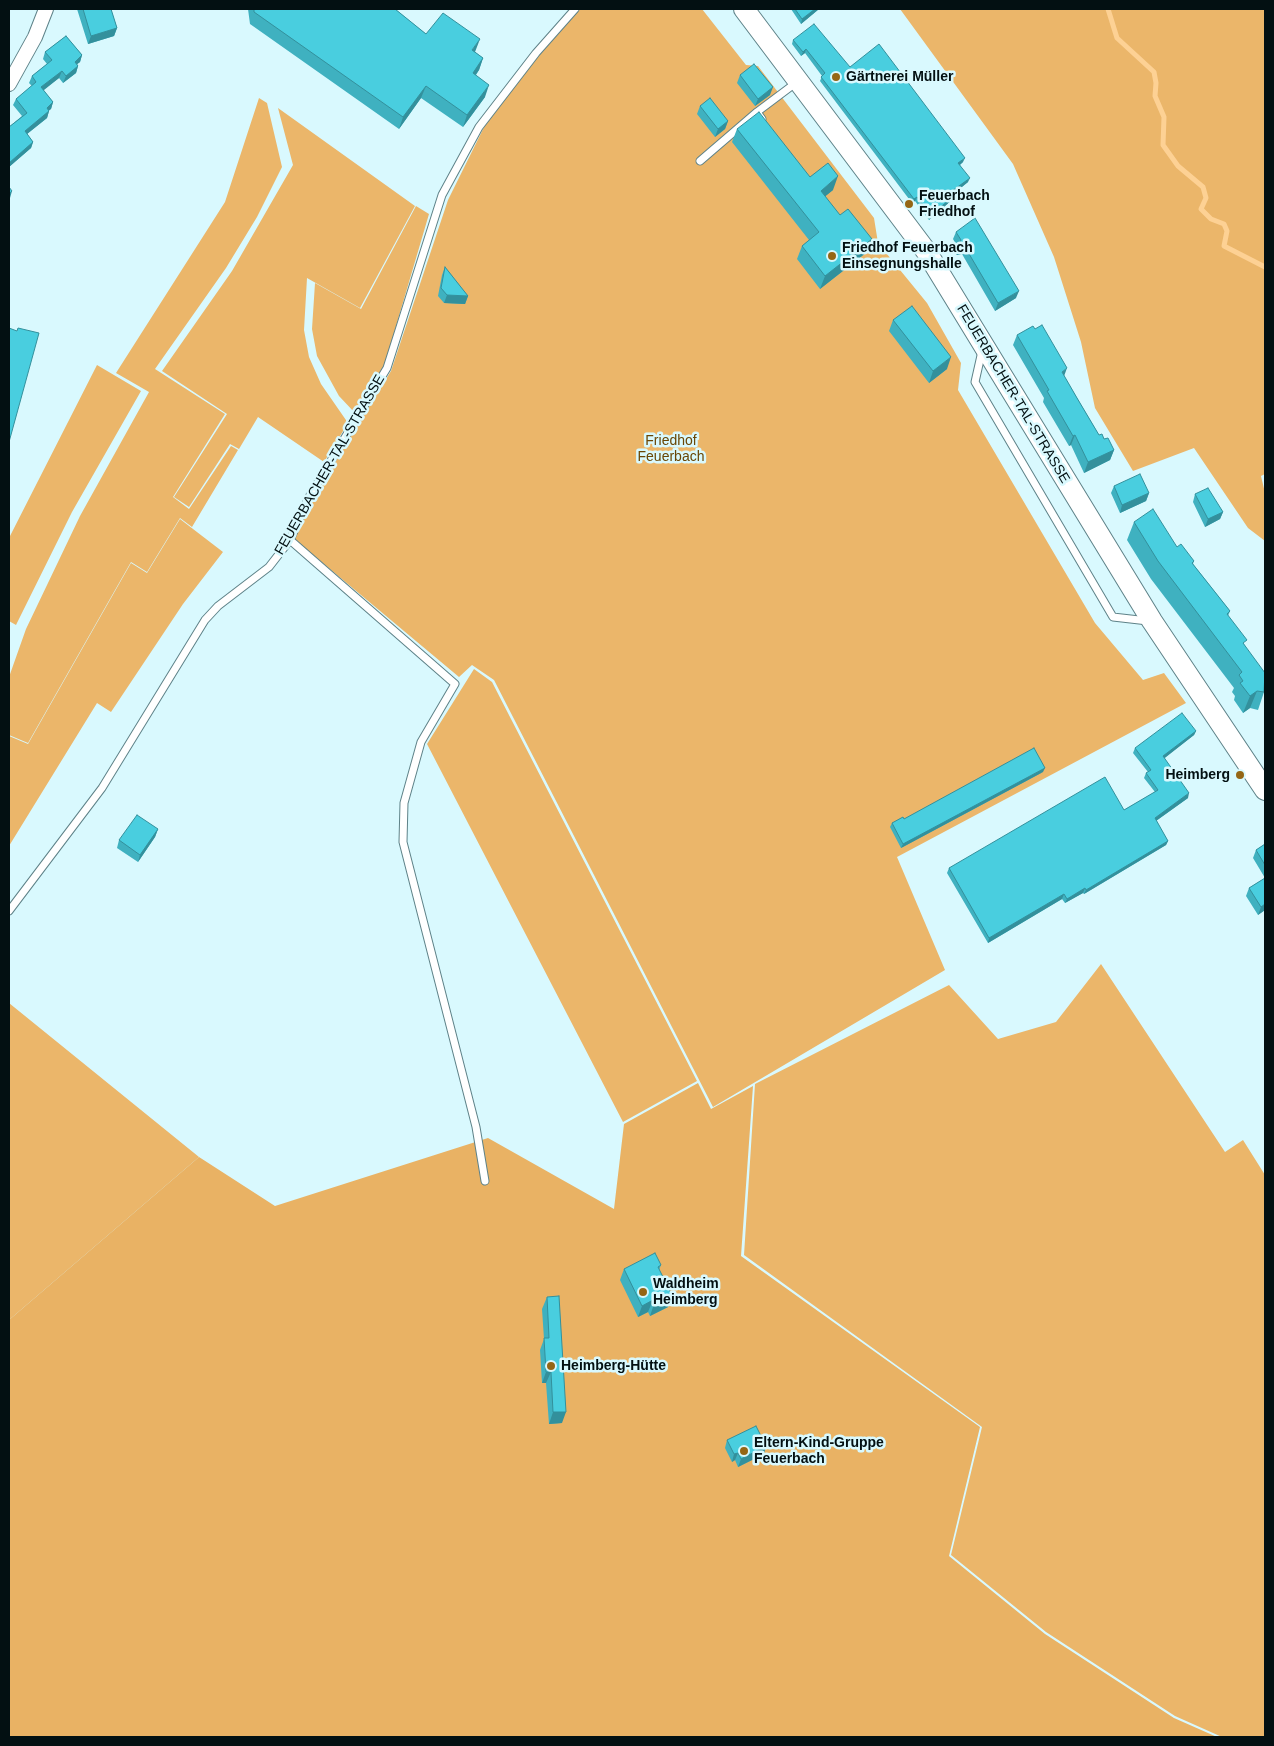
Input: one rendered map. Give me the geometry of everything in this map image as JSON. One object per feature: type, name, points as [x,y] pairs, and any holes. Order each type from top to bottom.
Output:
[{"type":"main road","name":"FEUERBACHER-TAL-STRASSE","points":[[744,9],[800,80],[926,251],[1152,621],[1265,790]]},
{"type":"street","points":[[9,84],[35,37],[46,9]]},
{"type":"lane","name":"FEUERBACHER-TAL-STRASSE","points":[[9,911],[102,788],[205,620],[218,606],[269,567],[290,540],[309,497],[387,368],[442,195],[478,127],[536,53],[575,9]]},
{"type":"lane","points":[[700,161],[757,112],[800,80]]},
{"type":"lane","points":[[757,112],[768,127]]},
{"type":"lane","points":[[983,346],[975,382],[1113,617],[1152,621]]},
{"type":"lane","points":[[290,540],[455,684],[422,742],[404,802],[403,842],[476,1127],[485,1181]]},
{"type":"green space","name":"Friedhof Feuerbach","points":[[579,9],[702,9],[746,65],[758,66],[874,218],[878,243],[927,303],[961,363],[958,390],[1095,623],[1143,680],[1164,673],[1186,703],[897,857],[945,970],[713,1107],[494,680],[472,665],[459,677],[294,539],[316,493],[391,371],[448,200],[493,109]]},
{"type":"green space","points":[[900,9],[1265,9],[1265,474],[1261,476],[1265,493],[1265,541],[1248,528],[1194,448],[1133,471],[1095,408],[1081,342],[1054,257],[1013,164]]},
{"type":"green space","points":[[259,98],[267,103],[282,167],[257,217],[226,268],[155,369],[225,414],[173,497],[189,509],[231,446],[238,450],[192,527],[180,518],[147,572],[131,562],[28,743],[9,735],[9,677],[26,629],[80,516],[149,392],[116,373],[225,202]]},
{"type":"green space","points":[[278,108],[415,206],[360,308],[307,278],[304,330],[309,357],[321,384],[348,423],[324,462],[258,417],[239,449],[230,444],[189,507],[174,497],[227,414],[162,371],[232,271],[293,165]]},
{"type":"green space","points":[[416,206],[429,214],[384,367],[355,413],[339,396],[317,356],[312,329],[315,283],[361,309]]},
{"type":"green space","points":[[97,365],[141,391],[72,512],[16,625],[9,621],[9,538]]},
{"type":"green space","points":[[180,519],[223,552],[183,604],[111,712],[97,703],[9,846],[9,736],[28,744],[131,563],[147,573]]},
{"type":"green space","points":[[474,669],[492,682],[697,1081],[623,1122],[427,744]]},
{"type":"green space","points":[[1101,964],[1225,1152],[1243,1140],[1265,1175],[1265,1737],[1222,1737],[1175,1716],[1046,1632],[951,1555],[982,1427],[744,1255],[755,1084],[949,985],[998,1039],[1056,1022]]},
{"type":"green space","points":[[9,1003],[199,1157],[9,1320]]},
{"type":"shaded area","points":[[698,1083],[711,1109],[753,1086],[741,1256],[980,1427],[949,1556],[1045,1634],[1174,1718],[1217,1737],[9,1737],[9,1320],[199,1157],[275,1206],[488,1138],[614,1209],[624,1124]]},
{"type":"building","points":[[83,9],[111,9],[117,28],[91,36]]},
{"type":"building","points":[[254,9],[395,9],[426,34],[443,13],[480,39],[472,50],[483,58],[473,73],[489,85],[467,115],[426,86],[403,117],[254,12]]},
{"type":"building","points":[[795,9],[815,9],[802,19]]},
{"type":"building","points":[[814,24],[850,67],[879,44],[965,158],[958,163],[970,178],[952,191],[955,195],[931,215],[917,197],[914,199],[821,77],[825,73],[806,49],[803,52],[793,40]]},
{"type":"building","points":[[66,36],[82,55],[75,62],[78,66],[66,76],[62,71],[41,87],[53,102],[47,108],[49,111],[25,131],[33,142],[9,163],[9,127],[27,113],[16,99],[36,82],[32,76],[52,60],[45,52]]},
{"type":"building","points":[[754,64],[773,87],[758,99],[740,75]]},
{"type":"building","points":[[710,98],[728,121],[718,129],[700,106]]},
{"type":"building","points":[[759,112],[810,177],[828,163],[838,176],[821,191],[840,215],[848,209],[872,239],[825,276],[802,246],[819,232],[737,129]]},
{"type":"building","points":[[975,218],[1019,291],[998,303],[965,247],[958,248],[961,240],[956,232]]},
{"type":"building","points":[[445,267],[468,296],[447,295],[441,288]]},
{"type":"building","points":[[912,306],[951,357],[933,371],[893,320]]},
{"type":"building","points":[[1042,325],[1067,368],[1062,372],[1099,435],[1102,434],[1104,439],[1108,438],[1114,450],[1088,462],[1075,435],[1073,436],[1017,335],[1033,326],[1035,329]]},
{"type":"building","points":[[9,328],[17,331],[18,328],[39,333],[9,442]]},
{"type":"building","points":[[1140,474],[1149,493],[1122,505],[1114,486]]},
{"type":"building","points":[[1208,488],[1223,512],[1208,519],[1195,494]]},
{"type":"building","points":[[1153,509],[1177,547],[1181,544],[1194,561],[1192,563],[1230,611],[1227,614],[1247,640],[1243,643],[1265,673],[1264,692],[1257,691],[1250,696],[1240,683],[1243,681],[1239,675],[1242,672],[1158,561],[1134,522]]},
{"type":"building","points":[[1182,713],[1196,731],[1163,756],[1189,793],[1155,818],[1168,841],[1086,890],[1085,888],[1067,899],[1064,894],[989,938],[949,868],[1105,777],[1124,810],[1158,790],[1146,773],[1151,770],[1135,748]]},
{"type":"building","points":[[1034,748],[1045,768],[903,844],[892,823],[903,817],[904,819]]},
{"type":"building","points":[[137,815],[158,829],[140,855],[119,840]]},
{"type":"building","points":[[1265,844],[1265,865],[1256,850]]},
{"type":"building","points":[[1265,878],[1265,904],[1261,907],[1249,888]]},
{"type":"building","points":[[655,1253],[661,1265],[658,1267],[672,1295],[654,1304],[653,1300],[642,1306],[624,1269]]},
{"type":"building","name":"Heimberg-Hütte","points":[[559,1296],[566,1412],[553,1412],[551,1372],[546,1372],[544,1338],[549,1338],[547,1297]]},
{"type":"building","points":[[756,1426],[766,1446],[741,1459],[738,1453],[734,1454],[727,1440]]},
{"type":"waterway","points":[[1108,9],[1117,38],[1154,72],[1156,83],[1155,96],[1164,117],[1163,145],[1178,166],[1203,187],[1206,198],[1201,209],[1211,219],[1224,224],[1227,231],[1224,246],[1265,267]]},
{"type":"place","name":"Gärtnerei Müller","points":[[836,77]]},
{"type":"place","name":"Feuerbach Friedhof","points":[[909,204]]},
{"type":"place","name":"Friedhof Feuerbach Einsegnungshalle","points":[[832,256]]},
{"type":"place","name":"Heimberg","points":[[1240,775]]},
{"type":"place","name":"Waldheim Heimberg","points":[[643,1292]]},
{"type":"place","name":"Heimberg-Hütte","points":[[551,1366]]},
{"type":"place","name":"Eltern-Kind-Gruppe Feuerbach","points":[[744,1451]]}]
